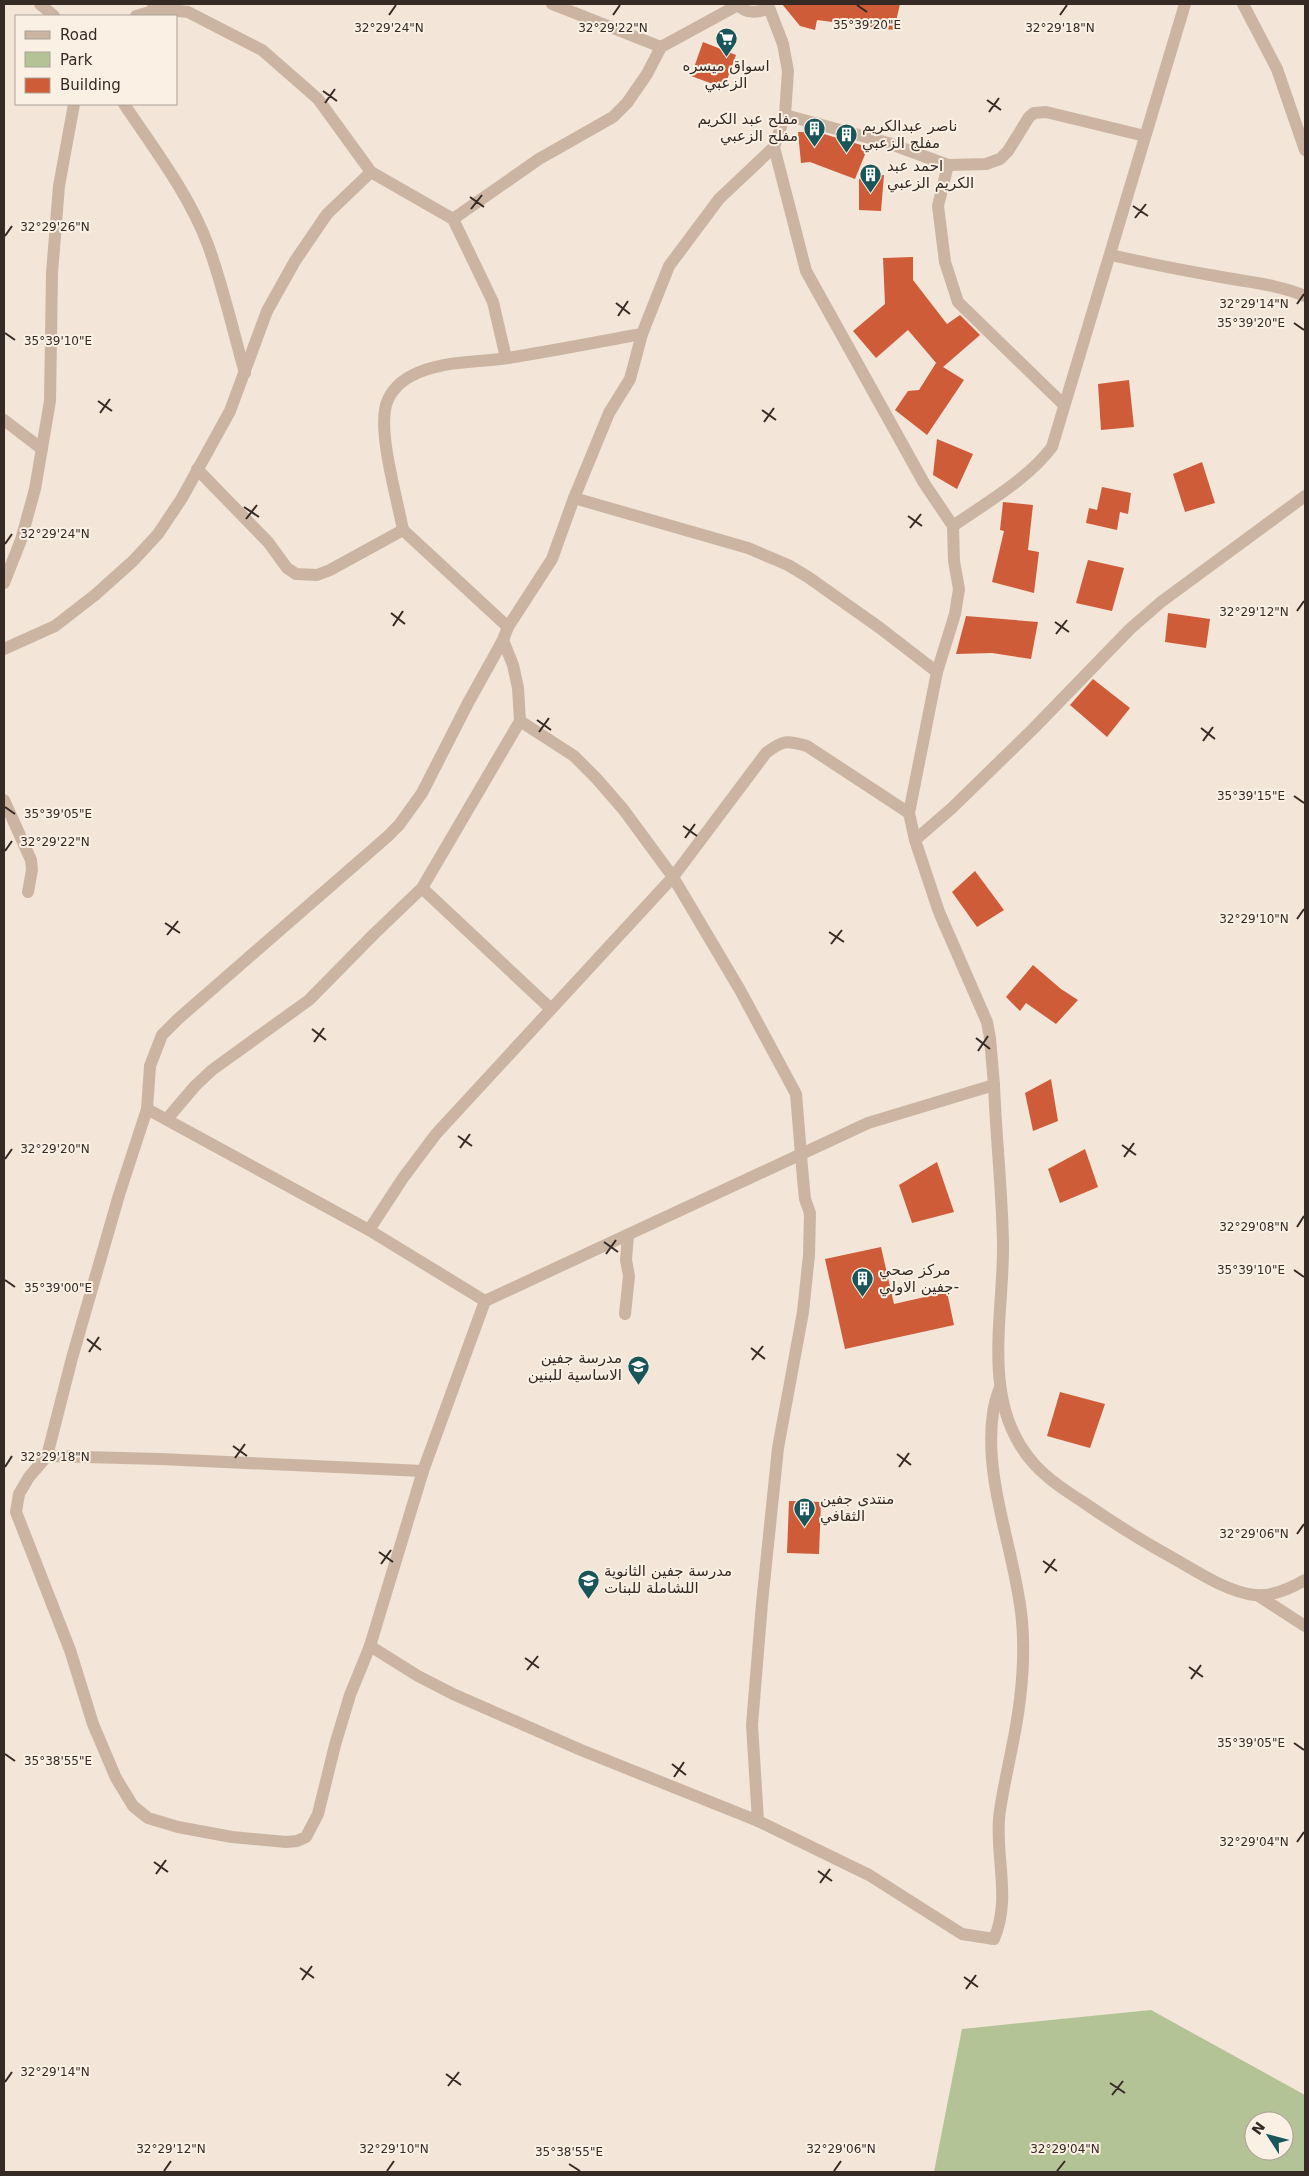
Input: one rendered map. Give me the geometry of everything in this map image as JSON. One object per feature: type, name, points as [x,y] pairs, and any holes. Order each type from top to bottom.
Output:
[{"type":"street","points":[[40,4],[53,15]]},
{"type":"street","points":[[552,4],[661,47]]},
{"type":"street","points":[[453,219],[539,159],[613,117],[627,103],[647,74],[661,47],[738,5],[750,12],[764,10],[768,4]]},
{"type":"street","points":[[768,4],[783,44],[788,71],[785,115],[774,147],[718,199],[668,266],[642,334],[630,379],[609,413],[552,558],[508,626],[504,640],[468,703],[422,793],[399,825],[162,1035],[150,1066],[147,1109],[119,1194],[72,1358],[47,1456],[19,1494],[16,1512],[70,1650],[97,1733],[116,1778],[133,1806],[148,1818],[178,1827],[232,1837],[286,1842],[297,1841],[306,1837],[318,1814],[342,1721],[370,1646],[423,1471],[485,1301],[868,1123],[994,1084]]},
{"type":"street","points":[[953,526],[1011,486],[1042,461],[1052,447],[1185,4]]},
{"type":"street","points":[[1243,4],[1277,68],[1305,150]]},
{"type":"street","points":[[138,15],[157,6],[192,8],[262,50],[318,99],[371,172],[453,219],[493,302],[506,358]]},
{"type":"street","points":[[4,583],[21,540],[35,489],[50,401],[52,273],[59,186],[74,105]]},
{"type":"street","points":[[125,105],[167,168],[208,245],[246,373]]},
{"type":"street","points":[[785,115],[888,144],[948,165],[986,164],[1000,159],[1008,151],[1029,117],[1046,112],[1145,136]]},
{"type":"street","points":[[774,147],[806,271],[924,483],[953,526],[954,561],[959,589],[955,614],[937,672],[909,813],[915,840],[939,912],[987,1022],[990,1038],[1003,1243],[998,1364],[1004,1409],[1021,1446],[1035,1465],[1054,1483],[1141,1540],[1223,1585],[1257,1595],[1305,1626]]},
{"type":"street","points":[[948,165],[938,206],[945,262],[958,302],[1064,405]]},
{"type":"street","points":[[4,649],[56,626],[95,596],[133,561],[158,534],[182,498],[230,411],[246,373],[267,311],[314,231],[336,204],[371,172]]},
{"type":"street","points":[[1111,255],[1172,269],[1269,285],[1305,296]]},
{"type":"street","points":[[508,626],[403,530],[385,434],[385,410],[390,394],[401,382],[413,375],[440,366],[506,358],[642,334]]},
{"type":"street","points":[[4,420],[42,449]]},
{"type":"street","points":[[197,469],[268,542],[287,568],[296,574],[317,576],[403,530]]},
{"type":"street","points":[[915,840],[952,808],[1027,735],[1130,629],[1161,602],[1274,521],[1305,496]]},
{"type":"street","points":[[574,498],[748,548],[788,565],[880,628],[937,672]]},
{"type":"street","points":[[167,1119],[195,1086],[212,1070],[309,1000],[422,888],[520,721],[518,688],[504,640]]},
{"type":"street","points":[[520,721],[574,756],[623,809],[673,877],[740,990],[796,1094],[805,1199],[810,1213],[809,1255],[803,1312],[778,1448],[761,1612],[752,1725],[758,1820]]},
{"type":"street","points":[[369,1230],[403,1178],[436,1134],[673,877],[766,753],[780,742],[791,742],[807,746],[909,813]]},
{"type":"street","points":[[4,800],[32,860],[28,892]]},
{"type":"street","points":[[422,888],[551,1009]]},
{"type":"street","points":[[147,1109],[369,1230],[485,1301]]},
{"type":"street","points":[[624,1314],[628,1276],[626,1260],[628,1235]]},
{"type":"street","points":[[370,1646],[418,1676],[453,1694],[581,1750],[758,1820],[876,1879],[962,1934],[994,1938],[1002,1914],[1003,1896],[999,1848],[999,1819],[1019,1705],[1023,1651],[1018,1581],[1001,1511],[993,1463],[993,1412],[1000,1387]]},
{"type":"street","points":[[47,1456],[160,1459],[423,1471]]},
{"type":"street","points":[[1257,1595],[1288,1589],[1305,1580]]},
{"type":"green space","points":[[1151,2010],[1305,2095],[1305,2172],[934,2172],[962,2029]]},
{"type":"building","points":[[782,4],[900,4],[894,30],[817,20],[815,30],[800,26]]},
{"type":"building","points":[[703,42],[736,55],[724,88],[691,76]]},
{"type":"building","points":[[798,132],[817,132],[868,147],[855,179],[810,162],[801,163]]},
{"type":"building","name":"احمد عبد الكريم الزعبي","points":[[884,175],[881,211],[859,210],[859,179]]},
{"type":"building","points":[[913,257],[913,280],[947,324],[960,315],[980,335],[943,367],[964,380],[927,435],[895,410],[908,391],[919,390],[937,364],[908,330],[876,358],[853,331],[885,304],[883,258]]},
{"type":"building","points":[[1129,380],[1134,427],[1101,430],[1098,384]]},
{"type":"building","points":[[937,439],[973,454],[957,489],[933,475]]},
{"type":"building","points":[[1202,462],[1215,503],[1185,512],[1173,474]]},
{"type":"building","points":[[1102,487],[1131,493],[1128,514],[1120,512],[1117,530],[1086,523],[1089,508],[1097,510]]},
{"type":"building","points":[[1003,502],[1033,505],[1028,550],[1039,552],[1034,593],[992,582],[1004,531],[1000,530]]},
{"type":"building","points":[[1088,560],[1124,568],[1112,611],[1076,603]]},
{"type":"building","points":[[1168,613],[1210,619],[1206,648],[1165,642]]},
{"type":"building","points":[[966,616],[1038,622],[1031,659],[992,653],[956,654]]},
{"type":"building","points":[[1093,679],[1130,708],[1107,737],[1070,705]]},
{"type":"building","points":[[975,871],[1004,910],[977,927],[952,892]]},
{"type":"building","points":[[1033,965],[1061,989],[1078,1000],[1056,1024],[1026,1003],[1020,1011],[1006,997]]},
{"type":"building","points":[[1051,1079],[1058,1121],[1033,1131],[1025,1093]]},
{"type":"building","points":[[1085,1149],[1098,1187],[1060,1203],[1048,1169]]},
{"type":"building","points":[[937,1162],[954,1212],[912,1223],[899,1185]]},
{"type":"building","name":"مركز صحي جفين الاولي-","points":[[881,1247],[894,1304],[947,1292],[954,1325],[845,1349],[825,1259]]},
{"type":"building","points":[[1060,1392],[1105,1404],[1090,1448],[1047,1436]]},
{"type":"building","name":"منتدى جفين الثقافي","points":[[789,1501],[821,1502],[819,1554],[787,1553]]},
{"type":"place","name":"اسواق ميسره الزعبي","points":[[726,57]]},
{"type":"place","name":"مفلح عبد الكريم مفلح الزعبي","points":[[814,147]]},
{"type":"place","name":"ناصر عبدالكريم مفلج الزعبي","points":[[846,154]]},
{"type":"place","name":"احمد عبد الكريم الزعبي","points":[[871,194]]},
{"type":"place","name":"مركز صحي جفين الاولي-","points":[[863,1298]]},
{"type":"place","name":"مدرسة جفين الاساسية للبنين","points":[[638,1386]]},
{"type":"place","name":"منتدى جفين الثقافي","points":[[804,1527]]},
{"type":"place","name":"مدرسة جفين الثانوية اللشاملة للبنات","points":[[588,1599]]}]
